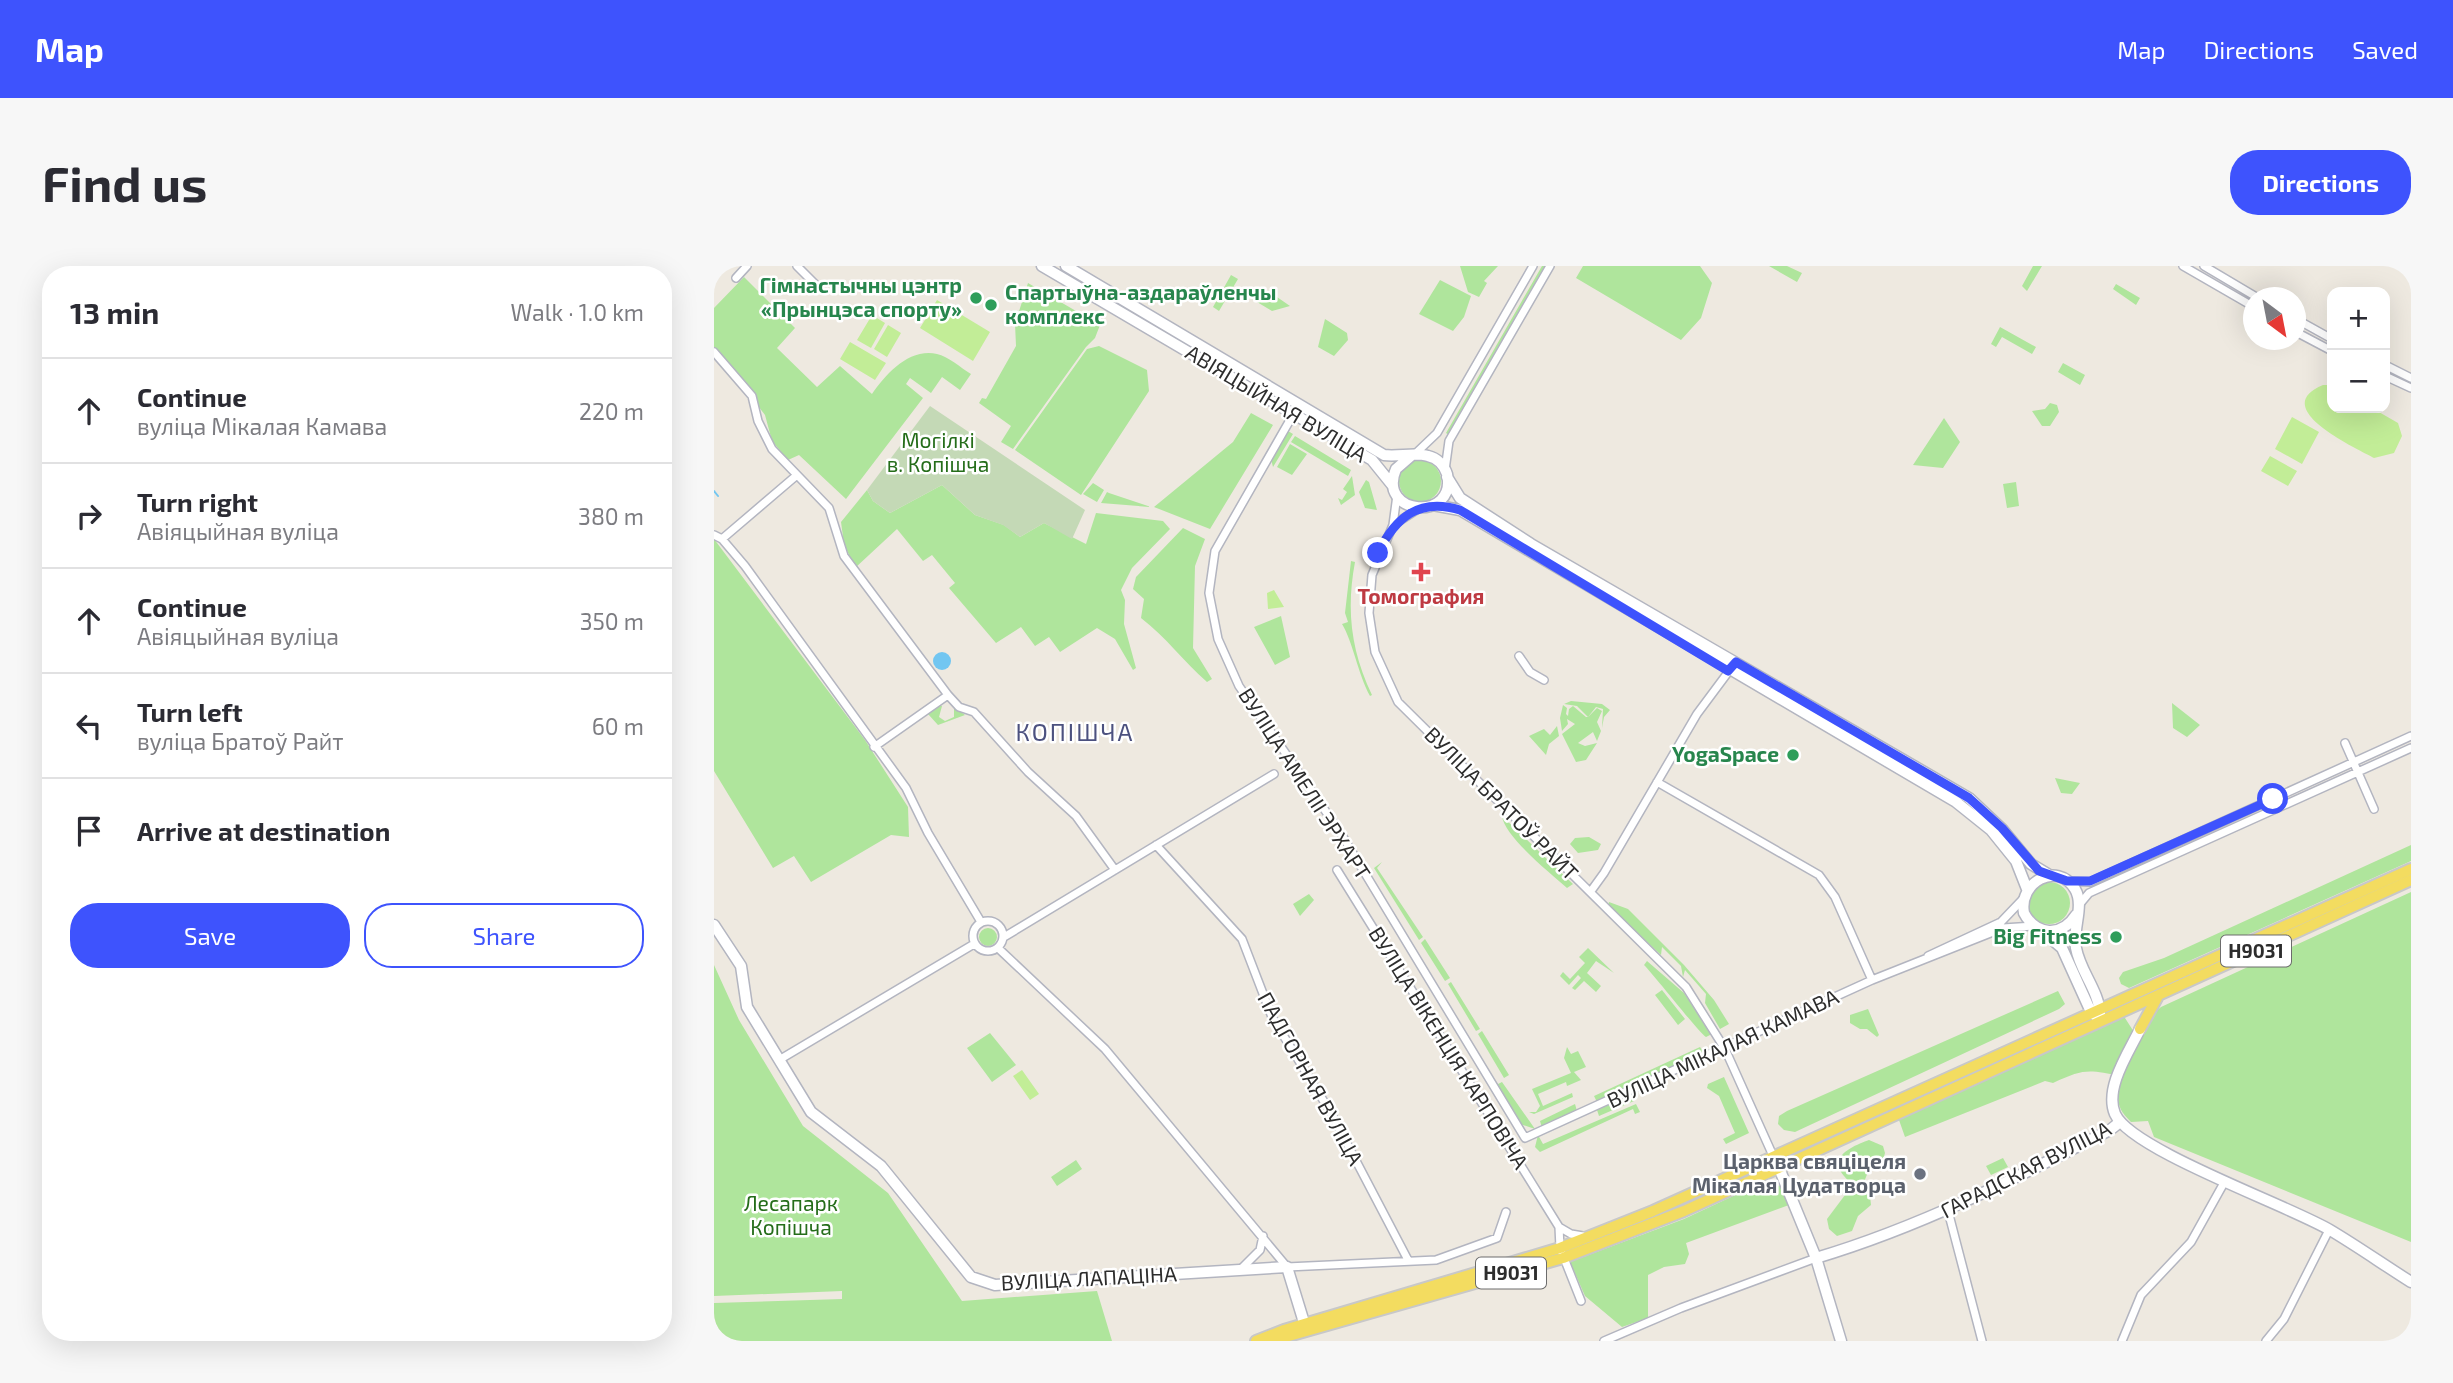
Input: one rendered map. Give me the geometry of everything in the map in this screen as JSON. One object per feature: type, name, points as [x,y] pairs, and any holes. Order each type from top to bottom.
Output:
[{"type":"main road","name":"АВІЯЦЫЙНАЯ ВУЛІЦА","points":[[1042,266],[1372,460],[1395,491]]},
{"type":"main road","points":[[1060,276],[1066,266],[1384,455],[1433,458],[1460,498],[1531,544],[1969,798],[2002,828],[2031,864],[2051,876],[2067,881],[2076,892],[2076,948],[2095,1010]]},
{"type":"main road","points":[[1411,456],[1396,469],[1395,491],[1405,504],[1418,509],[1433,505],[1462,512],[1728,671],[1859,743],[1956,802],[1991,830],[2016,861],[2025,894],[2024,913],[2063,948],[2101,1020]]},
{"type":"main road","points":[[1433,505],[1445,493],[1446,474]]},
{"type":"main road","name":"Н9031","points":[[1777,1163],[2095,1010],[2411,869]]},
{"type":"main road","points":[[2025,894],[2038,879],[2051,876]]},
{"type":"main road","name":"Н9031","points":[[1256,1341],[1561,1253],[1593,1241],[1777,1163],[2411,880]]},
{"type":"main road","points":[[2038,928],[2063,929],[2078,911]]},
{"type":"main road","name":"ВУЛІЦА ЛАПАЦІНА","points":[[714,925],[741,966],[747,1007],[811,1112],[842,1139],[881,1166],[963,1269],[976,1280],[995,1285],[1287,1267]]},
{"type":"main road","points":[[2120,1122],[2114,1108],[2113,1092],[2149,1008],[2164,992]]},
{"type":"main road","points":[[2116,1013],[2132,1018],[2140,1028]]},
{"type":"main road","name":"ГАРАДСКАЯ ВУЛІЦА","points":[[1816,1258],[1893,1234],[1948,1211],[2110,1130],[2120,1122],[2150,1143],[2329,1230],[2411,1282]]},
{"type":"main road","points":[[1777,1163],[1816,1258],[1841,1341]]},
{"type":"main road","points":[[1287,1267],[1306,1328]]},
{"type":"main road","name":"Н9031","points":[[1271,1341],[1306,1328]]},
{"type":"street","points":[[736,278],[747,266]]},
{"type":"street","points":[[797,266],[818,287]]},
{"type":"street","points":[[1411,456],[1425,447],[1437,433],[1533,266]]},
{"type":"street","points":[[1446,474],[1449,441],[1550,266]]},
{"type":"street","points":[[2183,266],[2243,301]]},
{"type":"street","points":[[2204,266],[2243,289]]},
{"type":"street","points":[[2306,326],[2327,336]]},
{"type":"street","points":[[2306,335],[2310,328]]},
{"type":"street","points":[[2306,339],[2330,350]]},
{"type":"street","points":[[714,352],[752,396],[758,421],[772,449],[829,508],[838,543],[868,590],[948,695],[959,707],[974,712],[1028,772],[1076,816],[1115,870]]},
{"type":"street","points":[[2390,368],[2411,378]]},
{"type":"street","points":[[2390,378],[2411,388]]},
{"type":"street","name":"ВУЛІЦА АМЕЛІІ ЭРХАРТ","points":[[1294,413],[1214,554],[1209,593],[1218,639],[1239,686],[1340,832],[1525,1138]]},
{"type":"street","points":[[722,539],[752,517],[797,475]]},
{"type":"street","points":[[1393,525],[1395,491]]},
{"type":"street","points":[[1393,525],[1418,509]]},
{"type":"street","name":"ВУЛІЦА БРАТОЎ РАЙТ","points":[[1393,525],[1375,562],[1369,613],[1376,652],[1398,702],[1686,987],[1725,1049],[1777,1163]]},
{"type":"street","points":[[714,535],[722,539],[745,566],[906,788],[928,833],[981,922]]},
{"type":"street","points":[[1519,656],[1530,672],[1544,680]]},
{"type":"street","points":[[1591,891],[1697,714],[1736,662]]},
{"type":"street","points":[[874,747],[948,695]]},
{"type":"street","points":[[2067,881],[2090,881],[2411,736]]},
{"type":"street","points":[[2345,743],[2374,809]]},
{"type":"street","points":[[2078,911],[2090,893],[2411,748]]},
{"type":"street","points":[[1004,937],[999,925],[987,921],[981,922],[973,932],[974,944],[985,952],[998,948],[1004,937],[1275,774]]},
{"type":"street","points":[[1657,782],[1819,875],[1835,897],[1872,981]]},
{"type":"street","name":"ПАДГОРНАЯ ВУЛІЦА","points":[[1156,845],[1242,939],[1272,1017],[1331,1113],[1408,1260]]},
{"type":"street","name":"ВУЛІЦА ВІКЕНЦІЯ КАРПОВІЧА","points":[[1337,870],[1559,1227]]},
{"type":"street","name":"ВУЛІЦА МІКАЛАЯ КАМАВА","points":[[1922,960],[1938,949],[2001,922],[2025,894]]},
{"type":"street","name":"ВУЛІЦА МІКАЛАЯ КАМАВА","points":[[1525,1138],[1922,960],[1964,946],[2003,928],[2025,924],[2038,928]]},
{"type":"street","points":[[779,1060],[974,944]]},
{"type":"street","points":[[998,948],[1105,1049],[1287,1267]]},
{"type":"street","points":[[2122,1341],[2141,1295],[2191,1242],[2225,1181]]},
{"type":"street","points":[[1948,1211],[1982,1341]]},
{"type":"street","name":"ВУЛІЦА ЛАПАЦІНА","points":[[1287,1267],[1436,1260],[1497,1238],[1506,1212]]},
{"type":"street","points":[[1559,1227],[1593,1241]]},
{"type":"street","points":[[1559,1227],[1561,1253],[1581,1301]]},
{"type":"street","points":[[2266,1341],[2284,1319],[2329,1230]]},
{"type":"street","points":[[1238,1272],[1254,1258],[1262,1236]]},
{"type":"street","points":[[1606,1341],[1681,1308],[1816,1258]]},
{"type":"street","points":[[2407,1341],[2411,1334]]},
{"type":"green space","points":[[1460,266],[1498,266],[1484,281],[1487,283],[1479,297],[1468,292]]},
{"type":"green space","points":[[1542,266],[1546,266],[1449,435],[1446,433]]},
{"type":"green space","points":[[1583,266],[1700,266],[1712,283],[1701,318],[1681,340],[1576,278]]},
{"type":"green space","points":[[1769,266],[1787,266],[1802,273],[1797,282]]},
{"type":"green space","points":[[2033,266],[2042,266],[2027,291],[2022,286]]},
{"type":"green space","points":[[1231,275],[1238,279],[1219,311],[1213,307]]},
{"type":"green space","points":[[744,277],[795,328],[777,348],[817,387],[840,366],[872,394],[899,364],[927,353],[946,357],[971,374],[960,390],[942,377],[931,393],[910,378],[906,384],[923,398],[846,499],[799,455],[788,460],[772,441],[765,415],[714,347],[714,308]]},
{"type":"green space","points":[[1440,280],[1471,296],[1464,317],[1453,331],[1419,314]]},
{"type":"green space","points":[[1028,283],[1100,325],[1095,338],[1013,449],[1001,442],[1011,426],[979,403],[982,398],[986,399],[1016,346],[1015,324]]},
{"type":"green space","points":[[2116,284],[2140,298],[2136,305],[2113,289]]},
{"type":"green space","points":[[1277,297],[1290,306],[1272,311],[1257,302]]},
{"type":"green space","points":[[937,300],[990,332],[973,361],[920,328]]},
{"type":"green space","points":[[872,315],[885,323],[871,348],[857,340]]},
{"type":"green space","points":[[1325,319],[1347,333],[1348,340],[1334,356],[1318,347]]},
{"type":"green space","points":[[888,325],[901,333],[887,357],[874,349]]},
{"type":"green space","points":[[2000,327],[2036,347],[2032,354],[2002,337],[1996,347],[1991,344]]},
{"type":"green space","points":[[850,342],[886,363],[875,380],[840,359]]},
{"type":"green space","points":[[1099,346],[1147,370],[1149,391],[1081,495],[1015,450],[1087,349]]},
{"type":"green space","points":[[2063,363],[2085,375],[2080,385],[2058,372]]},
{"type":"green space","points":[[2327,385],[2327,413],[2381,413],[2398,423],[2402,436],[2394,453],[2374,458],[2335,437],[2310,416],[2305,405],[2308,394]]},
{"type":"green space","points":[[2050,403],[2057,405],[2059,412],[2050,426],[2042,426],[2032,411],[2045,409]]},
{"type":"green space","name":"Могілкі в. Копішча","points":[[930,406],[1085,510],[1072,539],[1044,523],[1020,537],[1003,525],[975,515],[942,485],[890,513],[873,501],[867,490]]},
{"type":"green space","points":[[1251,413],[1273,425],[1210,529],[1154,507],[1233,442]]},
{"type":"green space","points":[[2292,417],[2319,432],[2302,464],[2275,449]]},
{"type":"green space","points":[[1944,418],[1960,442],[1943,468],[1913,465]]},
{"type":"green space","points":[[1288,431],[1293,434],[1273,467],[1271,459]]},
{"type":"green space","points":[[1295,436],[1351,470],[1348,476],[1291,442]]},
{"type":"green space","points":[[1290,444],[1307,454],[1292,475],[1277,467]]},
{"type":"green space","points":[[2270,456],[2297,471],[2288,486],[2261,471]]},
{"type":"green space","points":[[1420,460],[1435,466],[1441,481],[1435,496],[1420,502],[1405,496],[1399,481],[1405,466]]},
{"type":"green space","points":[[1352,476],[1355,495],[1341,505],[1338,498],[1342,500],[1347,492],[1343,489]]},
{"type":"green space","points":[[1366,480],[1369,482],[1377,510],[1365,508],[1359,492]]},
{"type":"green space","points":[[2016,482],[2019,506],[2007,508],[2003,484]]},
{"type":"green space","points":[[1093,483],[1104,490],[1097,502],[1083,494]]},
{"type":"green space","points":[[942,485],[975,515],[1004,525],[1020,537],[1044,523],[1086,544],[1096,513],[1163,521],[1170,529],[1132,568],[1121,590],[1125,600],[1124,624],[1136,668],[1133,670],[1115,639],[1097,628],[1060,652],[1049,637],[1035,646],[1021,627],[996,643],[949,588],[955,583],[932,555],[923,561],[897,529],[855,568],[844,544],[841,522],[867,490],[873,501],[890,513]]},
{"type":"green space","points":[[1107,492],[1109,493],[1151,507],[1101,503]]},
{"type":"green space","points":[[1183,528],[1205,539],[1195,566],[1193,648],[1212,679],[1207,682],[1141,618],[1144,599],[1133,589],[1136,577]]},
{"type":"green space","points":[[714,539],[865,740],[908,807],[909,837],[891,835],[811,882],[794,856],[773,868],[714,771]]},
{"type":"green space","points":[[1351,561],[1355,562],[1351,597],[1352,630],[1359,662],[1372,695],[1370,696],[1342,624],[1348,622],[1345,613]]},
{"type":"green space","points":[[1274,590],[1284,607],[1268,609],[1267,593]]},
{"type":"green space","points":[[1281,616],[1290,657],[1275,665],[1254,627]]},
{"type":"green space","points":[[1571,701],[1602,704],[1610,710],[1604,717],[1602,728],[1603,709],[1596,707],[1588,717],[1577,706],[1564,704]]},
{"type":"green space","points":[[2172,703],[2200,725],[2187,737],[2173,728]]},
{"type":"green space","points":[[939,705],[942,706],[939,717],[945,721],[954,717],[954,707],[965,715],[938,725],[928,714]]},
{"type":"green space","points":[[1563,705],[1567,708],[1568,716],[1569,709],[1573,706],[1588,717],[1597,708],[1602,711],[1597,722],[1601,731],[1597,741],[1593,732],[1578,743],[1585,746],[1597,743],[1586,760],[1576,762],[1562,734],[1575,724],[1567,719],[1568,724],[1562,731],[1560,718]]},
{"type":"green space","points":[[1557,726],[1559,736],[1549,744],[1546,755],[1529,736],[1544,729],[1550,735]]},
{"type":"green space","points":[[2055,778],[2080,783],[2072,794],[2061,793]]},
{"type":"green space","points":[[1502,816],[1573,884],[1567,888],[1529,854],[1511,834]]},
{"type":"green space","points":[[1589,837],[1601,844],[1598,850],[1578,853],[1570,844],[1575,838]]},
{"type":"green space","points":[[2411,845],[2411,861],[2129,988],[2121,984],[2119,978],[2123,972],[2164,958]]},
{"type":"green space","points":[[1382,862],[1377,868],[1423,937],[1419,940],[1374,868]]},
{"type":"green space","points":[[2049,882],[2064,888],[2070,903],[2064,918],[2049,924],[2034,918],[2028,903],[2034,888]]},
{"type":"green space","points":[[2411,892],[2411,1242],[2154,1137],[2148,1121],[2131,1122],[2122,1111],[2118,1096],[2122,1076],[2087,1072],[2053,1083],[2045,1081],[1905,1137],[1899,1120],[2116,1017],[2125,1018],[2134,1032],[2144,1035],[2153,1014],[2161,1007]]},
{"type":"green space","points":[[1309,894],[1314,900],[1300,916],[1293,904]]},
{"type":"green space","points":[[1609,902],[1628,909],[1684,965],[1714,1000],[1729,1024],[1720,1029],[1705,1003],[1706,994],[1685,970],[1683,977],[1681,966],[1662,947],[1661,955],[1608,906]]},
{"type":"green space","points":[[988,928],[994,931],[997,937],[994,943],[988,946],[982,943],[979,937],[982,931]]},
{"type":"green space","points":[[1425,939],[1450,978],[1445,981],[1421,943]]},
{"type":"green space","points":[[1588,948],[1614,973],[1596,961],[1587,973],[1601,986],[1596,992],[1584,981],[1575,990],[1572,988],[1581,978],[1578,975],[1569,985],[1560,976],[1563,972],[1570,979],[1585,963],[1579,957]]},
{"type":"green space","points":[[1647,961],[1684,993],[1712,1034],[1706,1037],[1695,1026],[1644,965]]},
{"type":"green space","name":"Лесапарк Копішча","points":[[714,965],[739,1020],[803,1126],[888,1193],[962,1301],[1097,1291],[1112,1341],[714,1341],[714,1303],[842,1299],[842,1291],[714,1296]]},
{"type":"green space","points":[[1451,982],[1480,1029],[1476,1031],[1448,984]]},
{"type":"green space","points":[[1662,990],[1685,1019],[1678,1025],[1655,995]]},
{"type":"green space","points":[[2058,991],[2065,1004],[2059,1009],[1795,1132],[1784,1130],[1778,1124],[1779,1116],[1787,1111]]},
{"type":"green space","points":[[1868,1009],[1879,1035],[1877,1037],[1867,1029],[1860,1029],[1850,1023],[1850,1015]]},
{"type":"green space","points":[[1482,1031],[1509,1075],[1504,1078],[1478,1034]]},
{"type":"green space","points":[[990,1033],[1016,1065],[992,1082],[967,1048]]},
{"type":"green space","points":[[1567,1047],[1571,1054],[1578,1051],[1586,1067],[1574,1072],[1581,1080],[1567,1086],[1566,1082],[1538,1094],[1543,1106],[1572,1093],[1573,1097],[1534,1114],[1529,1112],[1536,1112],[1540,1106],[1532,1089],[1571,1073],[1564,1058]]},
{"type":"green space","points":[[1700,1047],[1705,1054],[1598,1104],[1594,1096]]},
{"type":"green space","points":[[1022,1070],[1039,1094],[1030,1100],[1013,1076]]},
{"type":"green space","points":[[1724,1077],[1749,1133],[1726,1144],[1723,1139],[1735,1133],[1719,1096],[1707,1088],[1708,1084]]},
{"type":"green space","points":[[1502,1082],[1535,1129],[1520,1124],[1496,1085]]},
{"type":"green space","points":[[1632,1095],[1634,1101],[1599,1116],[1597,1110]]},
{"type":"green space","points":[[1575,1104],[1577,1111],[1542,1128],[1540,1121]]},
{"type":"green space","points":[[1636,1104],[1640,1112],[1635,1114],[1633,1109],[1540,1152],[1535,1147],[1538,1135],[1543,1144]]},
{"type":"green space","points":[[1869,1140],[1883,1146],[1885,1153],[1883,1160],[1868,1172],[1862,1187],[1870,1196],[1871,1205],[1858,1216],[1852,1231],[1837,1236],[1829,1229],[1827,1219],[1851,1187],[1838,1163],[1848,1150]]},
{"type":"green space","points":[[2003,1158],[2008,1167],[1991,1175],[1986,1166]]},
{"type":"green space","points":[[1076,1160],[1082,1169],[1057,1186],[1051,1177]]},
{"type":"green space","points":[[1761,1183],[1762,1186],[1770,1183],[1780,1186],[1789,1205],[1686,1243],[1689,1254],[1685,1264],[1664,1267],[1648,1275],[1648,1318],[1622,1327],[1585,1296],[1570,1262],[1684,1219]]},
{"type":"water","points":[[942,652],[948,655],[951,661],[948,667],[942,670],[936,667],[933,661],[936,655]]},
{"type":"waterway","points":[[714,491],[718,496]]},
{"type":"place","name":"Гімнастычны цэнтр «Прынцэса спорту»","points":[[976,298]]},
{"type":"place","name":"Спартыўна-аздараўленчы комплекс","points":[[991,305]]},
{"type":"place","name":"Томография","points":[[1421,572]]},
{"type":"place","name":"YogaSpace","points":[[1793,755]]},
{"type":"place","name":"Big Fitness","points":[[2116,937]]},
{"type":"place","name":"Царква свяціцеля Мікалая Цудатворца","points":[[1920,1174]]},
{"type":"district","name":"КОПІШЧА","points":[[1075,733]]},
{"type":"route","points":[[1378,553],[1393,525],[1418,509],[1433,505],[1460,510],[1728,671],[1736,662],[1763,676],[1969,798],[2002,828],[2024,857],[2039,871],[2067,881],[2090,881],[2273,799]]}]
